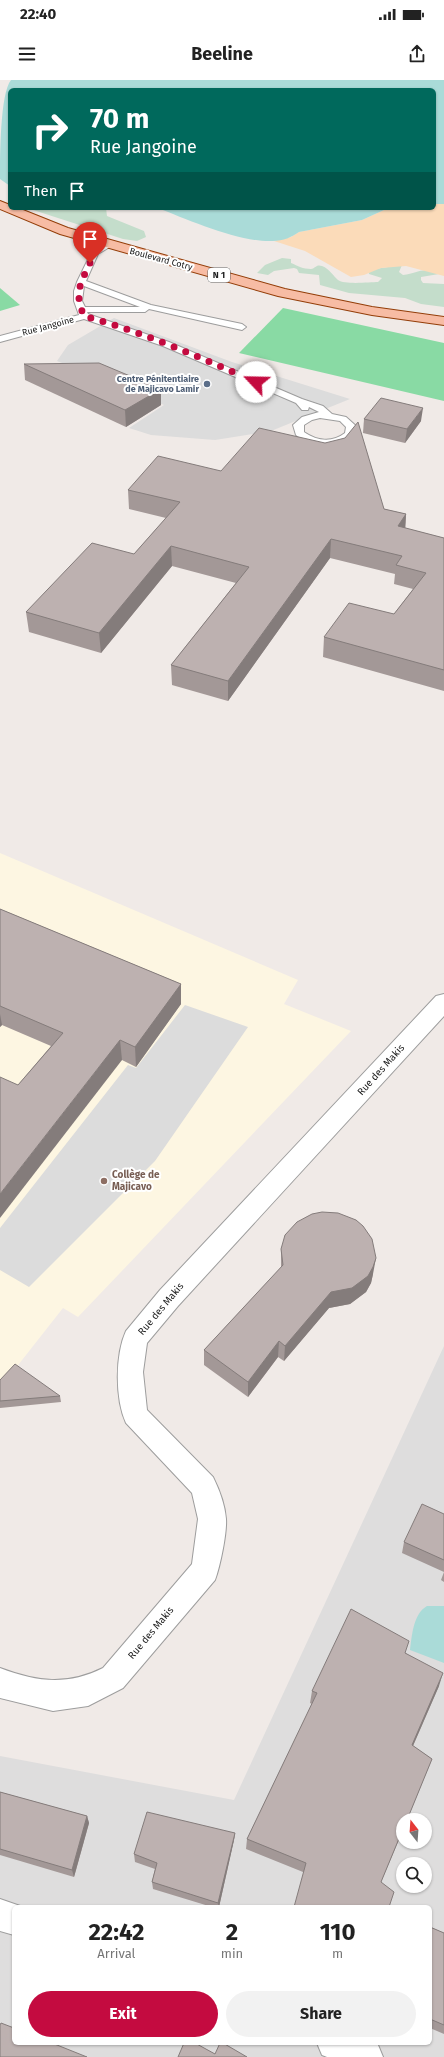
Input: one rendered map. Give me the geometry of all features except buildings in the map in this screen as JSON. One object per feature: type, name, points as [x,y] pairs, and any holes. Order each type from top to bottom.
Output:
[{"type":"main road","name":"Boulevard Cotry","points":[[12,210],[64,231],[109,245],[283,292],[372,311],[444,321]]},
{"type":"street","name":"Rue des Makis","points":[[0,1682],[8,1686],[52,1696],[88,1691],[95,1688],[113,1678],[205,1570],[212,1519],[204,1486],[135,1415],[130,1372],[135,1339],[169,1298],[444,1002]]},
{"type":"street","points":[[0,1915],[12,1918]]},
{"type":"lane","name":"Rue Jangoine","points":[[0,339],[82,313],[78,301],[78,291],[81,282],[95,253],[109,245]]},
{"type":"lane","points":[[81,282],[114,295],[160,309],[242,327]]},
{"type":"lane","points":[[82,313],[160,309]]},
{"type":"lane","points":[[82,313],[183,350],[300,401],[320,408],[328,415]]},
{"type":"lane","points":[[300,401],[307,410],[306,418]]},
{"type":"lane","points":[[328,415],[343,419],[351,426],[352,430],[346,438],[325,443],[309,440],[299,433],[298,429],[300,423],[306,418],[328,415]]},
{"type":"shaded area","name":"Centre Pénitentiaire de Majicavo Lamir","points":[[114,318],[232,362],[350,399],[271,431],[215,440],[151,435],[129,428],[164,405],[57,361],[68,345]]},
{"type":"shaded area","name":"Collège de Majicavo","points":[[0,853],[298,980],[284,1004],[351,1031],[78,1317],[63,1308],[15,1369],[0,1385]]},
{"type":"shaded area","points":[[185,1005],[248,1027],[155,1161],[29,1287],[0,1270],[0,1228],[128,1065],[136,1068]]},
{"type":"shaded area","points":[[444,1346],[444,2057],[0,2057],[0,1756],[234,1800]]},
{"type":"green space","points":[[33,210],[106,210],[107,216],[144,231],[146,237],[137,241],[123,239]]},
{"type":"green space","points":[[282,258],[291,259],[291,263],[305,268],[311,269],[317,266],[325,267],[341,282],[378,282],[382,278],[369,274],[368,270],[402,265],[399,272],[403,275],[428,270],[439,274],[421,277],[421,280],[423,283],[444,284],[444,307],[421,304],[405,298],[349,293],[320,285],[319,275],[299,273],[297,269],[294,268],[274,271],[268,275],[257,273],[265,265]]},
{"type":"green space","points":[[0,288],[20,305],[0,311]]},
{"type":"green space","points":[[283,308],[444,343],[444,401],[239,353]]},
{"type":"sand","points":[[436,204],[444,204],[444,276],[406,266],[381,268],[364,275],[351,277],[305,251],[274,241],[291,237],[299,232],[362,220],[384,210],[436,210]]},
{"type":"water","points":[[11,80],[444,80],[444,204],[436,204],[436,88],[8,88],[8,185],[0,179],[3,112],[7,87]]},
{"type":"water","points":[[163,210],[384,210],[362,220],[299,232],[293,236],[273,241],[260,241],[230,235]]},
{"type":"water","points":[[427,1606],[444,1606],[444,1663],[410,1650],[416,1620],[422,1610]]},
{"type":"place","name":"Centre Pénitentiaire de Majicavo Lamir","points":[[207,384]]},
{"type":"place","name":"Collège de Majicavo","points":[[104,1181]]},
{"type":"route","points":[[90,263],[78,291],[78,301],[84,316],[112,324],[183,350],[256,382]]}]
